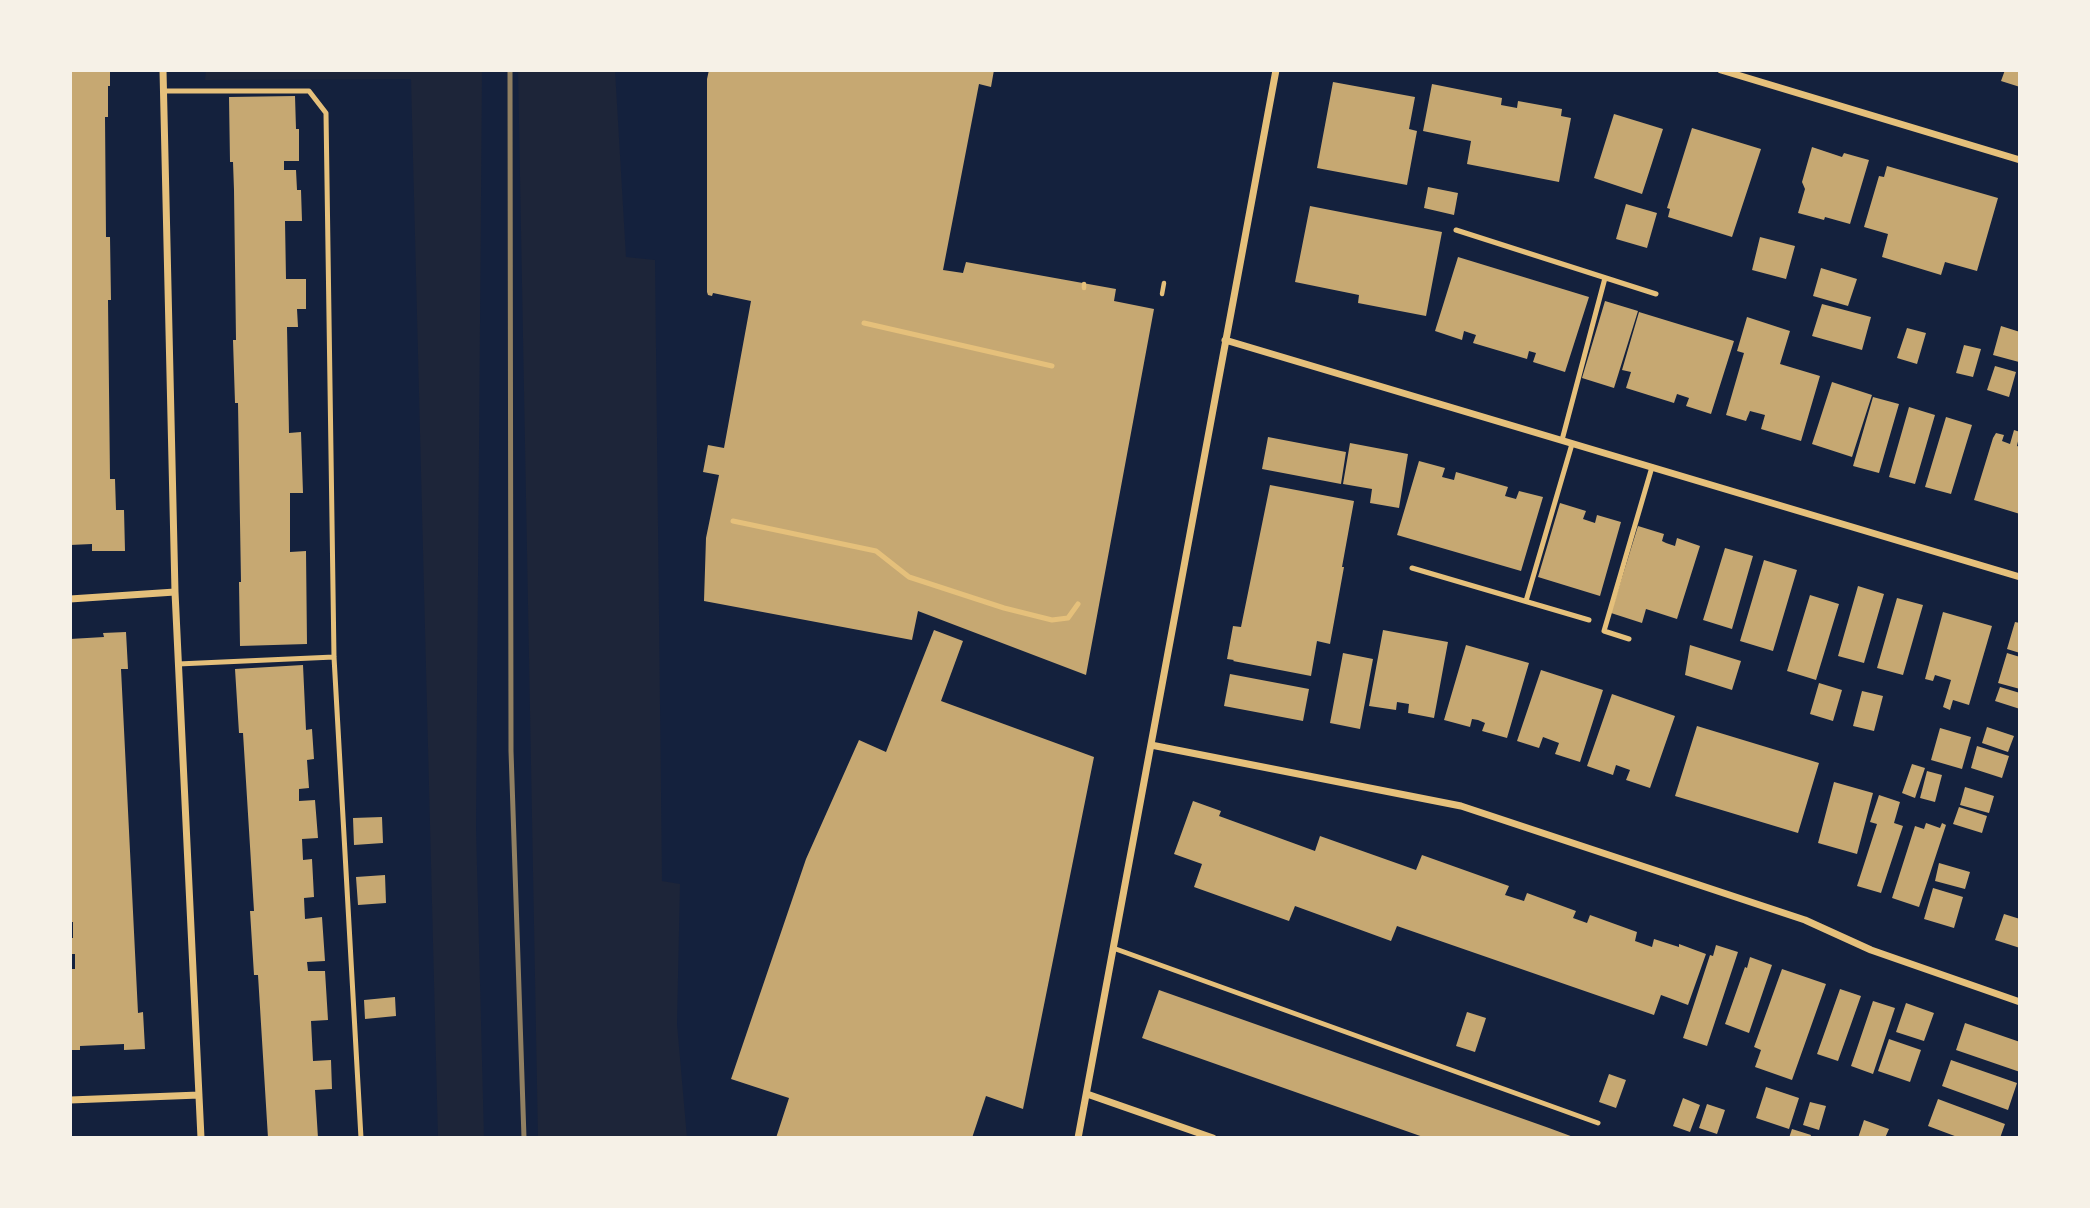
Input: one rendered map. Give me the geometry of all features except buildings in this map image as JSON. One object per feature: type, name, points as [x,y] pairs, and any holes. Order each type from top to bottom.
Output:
[{"type":"street","points":[[163,70],[175,592],[201,1138]]},
{"type":"street","points":[[1078,1138],[1276,70]]},
{"type":"street","points":[[1721,70],[2020,160]]},
{"type":"street","points":[[1225,340],[2020,578]]},
{"type":"street","points":[[70,599],[175,592]]},
{"type":"street","points":[[1151,745],[1461,806],[1805,920],[1871,950],[2020,1002]]},
{"type":"street","points":[[1087,1094],[1213,1138]]},
{"type":"street","points":[[70,1098],[199,1095]]},
{"type":"lane","points":[[163,91],[309,91],[326,113],[334,657],[361,1138]]},
{"type":"lane","points":[[1456,230],[1656,294]]},
{"type":"lane","points":[[1562,440],[1605,278]]},
{"type":"lane","points":[[864,323],[1052,366]]},
{"type":"lane","points":[[1526,601],[1572,444]]},
{"type":"lane","points":[[1629,639],[1604,631],[1652,467]]},
{"type":"lane","points":[[733,521],[876,551],[909,577],[1004,608],[1052,620],[1068,618],[1078,604]]},
{"type":"lane","points":[[1412,568],[1589,620]]},
{"type":"lane","points":[[178,664],[334,657]]},
{"type":"lane","points":[[1114,948],[1598,1123]]},
{"type":"path","points":[[1162,295],[1164,283]]},
{"type":"shaded area","points":[[206,70],[482,70],[476,828],[484,1138],[438,1138],[411,79],[205,80]]},
{"type":"shaded area","points":[[518,70],[615,70],[626,257],[655,260],[662,881],[680,884],[677,1024],[687,1138],[538,1138]]},
{"type":"railway","points":[[510,70],[511,751],[524,1138]]}]
